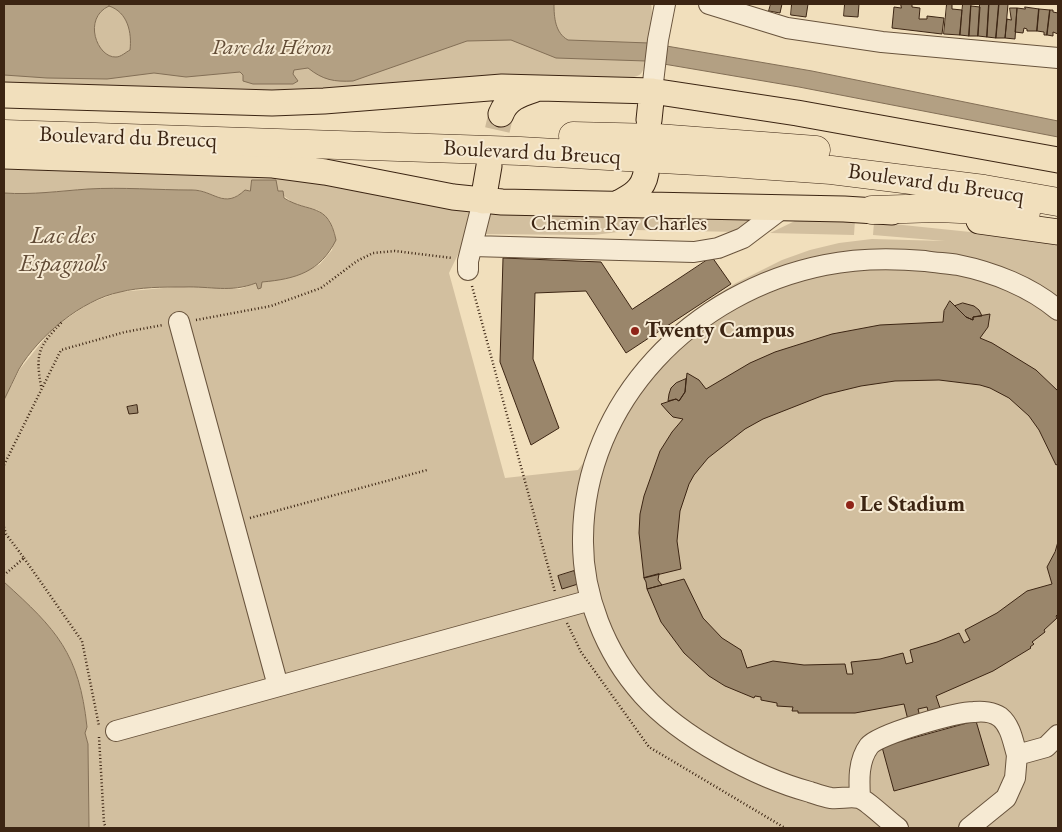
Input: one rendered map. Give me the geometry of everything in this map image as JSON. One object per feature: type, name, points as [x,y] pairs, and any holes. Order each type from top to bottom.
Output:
[{"type":"highway","name":"Boulevard du Breucq","points":[[4,117],[657,138],[723,142],[858,154],[962,167],[1058,183]]},
{"type":"highway","name":"Boulevard du Breucq","points":[[4,134],[520,151],[715,162],[831,170],[984,189],[1058,202]]},
{"type":"highway","points":[[872,210],[977,209],[1058,215]]},
{"type":"main road","name":"Boulevard du Breucq","points":[[4,95],[289,103],[324,102],[502,86],[536,89],[652,91],[797,113],[1058,160]]},
{"type":"main road","points":[[501,114],[503,108],[513,98],[536,89]]},
{"type":"main road","points":[[649,120],[652,91]]},
{"type":"main road","name":"Boulevard du Breucq","points":[[4,156],[273,165],[325,172],[483,201],[872,210],[1058,232]]},
{"type":"main road","points":[[483,201],[489,166]]},
{"type":"main road","points":[[615,205],[640,189],[646,173]]},
{"type":"street","points":[[652,91],[658,40],[666,4]]},
{"type":"street","points":[[709,4],[787,28],[890,43],[1058,58]]},
{"type":"street","points":[[469,259],[483,201]]},
{"type":"street","name":"Chemin Ray Charles","points":[[469,259],[694,252],[718,248],[743,238],[784,208]]},
{"type":"street","points":[[898,828],[860,798],[831,798],[790,786],[741,765],[700,741],[643,695],[613,654],[599,624],[591,600],[582,553],[583,519],[590,475],[606,432],[624,399],[647,368],[675,340],[703,317],[719,307],[758,286],[792,273],[826,265],[862,260],[898,259],[958,265],[1019,285],[1058,310]]},
{"type":"street","points":[[180,322],[278,686]]},
{"type":"street","points":[[116,731],[591,600]]},
{"type":"street","points":[[860,798],[859,772],[870,744],[882,737],[954,714],[987,712],[1000,717],[1009,729],[1017,755],[1015,778],[1006,798],[969,828]]},
{"type":"street","points":[[1017,755],[1046,747],[1058,735]]},
{"type":"path","points":[[4,465],[61,350],[125,332],[271,306],[321,288],[357,261],[373,253],[395,251],[469,259]]},
{"type":"path","points":[[42,388],[38,366],[39,352],[63,321]]},
{"type":"path","points":[[234,523],[427,470]]},
{"type":"path","points":[[4,527],[6,534],[82,641],[98,718],[104,823],[106,828]]},
{"type":"path","points":[[5,574],[24,558]]},
{"type":"green space","name":"Parc du Héron","points":[[4,4],[651,4],[652,18],[649,49],[645,66],[641,74],[634,77],[504,77],[301,93],[4,83]]},
{"type":"green space","name":"Le Stadium","points":[[4,169],[295,179],[492,210],[642,217],[758,219],[740,232],[634,230],[594,235],[468,234],[449,273],[505,478],[578,470],[688,320],[710,299],[736,283],[782,260],[810,250],[839,243],[872,239],[945,241],[873,235],[874,222],[1028,238],[1058,245],[1058,828],[89,828],[88,744],[85,733],[87,727],[78,679],[62,644],[51,629],[4,582],[4,400],[20,369],[49,333],[88,304],[119,292],[186,286],[240,289],[256,283],[303,273],[320,264],[332,250],[335,234],[330,221],[318,210],[294,204],[278,191],[245,190],[231,198],[192,190],[88,189],[36,193],[4,193]]},
{"type":"green space","points":[[797,220],[855,220],[854,235],[770,233]]},
{"type":"water","name":"Parc du Héron","points":[[4,4],[554,4],[558,29],[568,40],[649,43],[812,71],[1058,121],[1058,137],[799,87],[646,61],[556,58],[511,40],[467,41],[353,81],[329,79],[308,68],[294,70],[293,74],[298,81],[293,84],[253,84],[243,81],[243,75],[240,72],[186,77],[154,73],[107,79],[4,75]],"holes":[[[109,6],[125,18],[130,37],[130,50],[116,57],[109,56],[103,51],[98,44],[94,28],[96,19],[101,12]]]},
{"type":"water","name":"Lac des Espagnols","points":[[252,180],[276,180],[278,191],[283,191],[284,198],[293,203],[316,210],[328,219],[336,240],[330,251],[315,267],[286,279],[262,282],[261,288],[258,289],[256,283],[238,288],[194,287],[128,290],[105,296],[76,311],[49,332],[19,369],[4,400],[4,193],[127,188],[192,190],[225,199],[238,196],[245,190],[250,191]]},
{"type":"water","points":[[4,582],[51,629],[71,661],[78,680],[87,727],[85,733],[88,744],[89,828],[4,828]]},
{"type":"building","points":[[771,4],[782,4],[780,13],[769,11]]},
{"type":"building","points":[[792,4],[808,4],[806,17],[791,15]]},
{"type":"building","points":[[845,4],[859,4],[858,17],[844,16]]},
{"type":"building","points":[[901,4],[912,4],[912,7],[920,8],[919,19],[927,19],[927,16],[944,18],[942,34],[892,28],[894,7],[901,8]]},
{"type":"building","points":[[947,4],[952,4],[952,9],[962,10],[960,35],[944,34]]},
{"type":"building","points":[[963,4],[971,4],[969,36],[960,35]]},
{"type":"building","points":[[980,4],[989,4],[987,37],[978,36]]},
{"type":"building","points":[[989,4],[999,4],[996,38],[987,37]]},
{"type":"building","points":[[999,4],[1008,4],[1005,38],[996,38]]},
{"type":"building","points":[[971,6],[980,7],[978,36],[969,36]]},
{"type":"building","points":[[1025,7],[1039,9],[1037,31],[1027,31],[1024,28],[1023,33],[1015,32],[1017,8],[1025,9]]},
{"type":"building","points":[[1010,8],[1017,8],[1015,39],[1005,38],[1007,19],[1011,20]]},
{"type":"building","points":[[1039,9],[1050,10],[1047,35],[1044,35],[1044,32],[1037,31]]},
{"type":"building","points":[[1050,10],[1058,13],[1058,34],[1053,32],[1053,36],[1047,35]]},
{"type":"building","name":"Twenty Campus","points":[[712,257],[731,284],[626,353],[586,291],[535,293],[533,359],[559,428],[531,445],[500,362],[503,258],[601,262],[632,309]]},
{"type":"building","points":[[950,301],[966,317],[973,320],[973,317],[990,314],[988,327],[980,338],[992,343],[1036,370],[1058,391],[1058,464],[1056,465],[1039,430],[1029,416],[1009,398],[980,385],[939,380],[895,381],[861,386],[824,395],[763,419],[745,429],[708,458],[689,484],[680,511],[677,541],[681,569],[644,578],[639,533],[640,514],[644,496],[660,451],[683,419],[673,417],[661,404],[676,399],[679,401],[685,392],[687,373],[699,380],[706,389],[750,363],[775,352],[832,334],[880,325],[943,322],[944,311]]},
{"type":"building","points":[[963,303],[974,306],[982,316],[973,317],[973,320],[966,317],[955,306]]},
{"type":"building","points":[[686,379],[685,392],[679,401],[676,399],[668,401],[671,388],[676,383]]},
{"type":"building","points":[[137,405],[138,413],[129,414],[127,407]]},
{"type":"building","points":[[1058,542],[1057,618],[1044,630],[1045,632],[1032,642],[1034,644],[1031,648],[993,671],[936,696],[941,711],[929,715],[927,707],[918,709],[920,717],[908,720],[904,704],[855,713],[798,713],[798,711],[792,711],[793,707],[777,706],[777,703],[761,700],[761,697],[755,696],[754,698],[725,686],[709,676],[684,653],[661,622],[647,589],[684,579],[703,618],[722,638],[741,650],[747,668],[773,661],[804,665],[845,664],[847,674],[853,674],[851,662],[880,659],[903,653],[906,664],[913,662],[910,650],[959,633],[964,643],[970,640],[965,630],[997,613],[1027,591],[1052,584],[1047,567]]},
{"type":"building","points":[[574,571],[578,584],[562,589],[558,576]]},
{"type":"building","points":[[659,574],[658,580],[662,585],[647,589],[644,578]]},
{"type":"building","points":[[976,721],[989,765],[894,791],[882,747]]},
{"type":"tunnel","points":[[489,166],[501,114]]},
{"type":"place","name":"Twenty Campus","points":[[635,331]]},
{"type":"place","name":"Le Stadium","points":[[850,505]]}]
